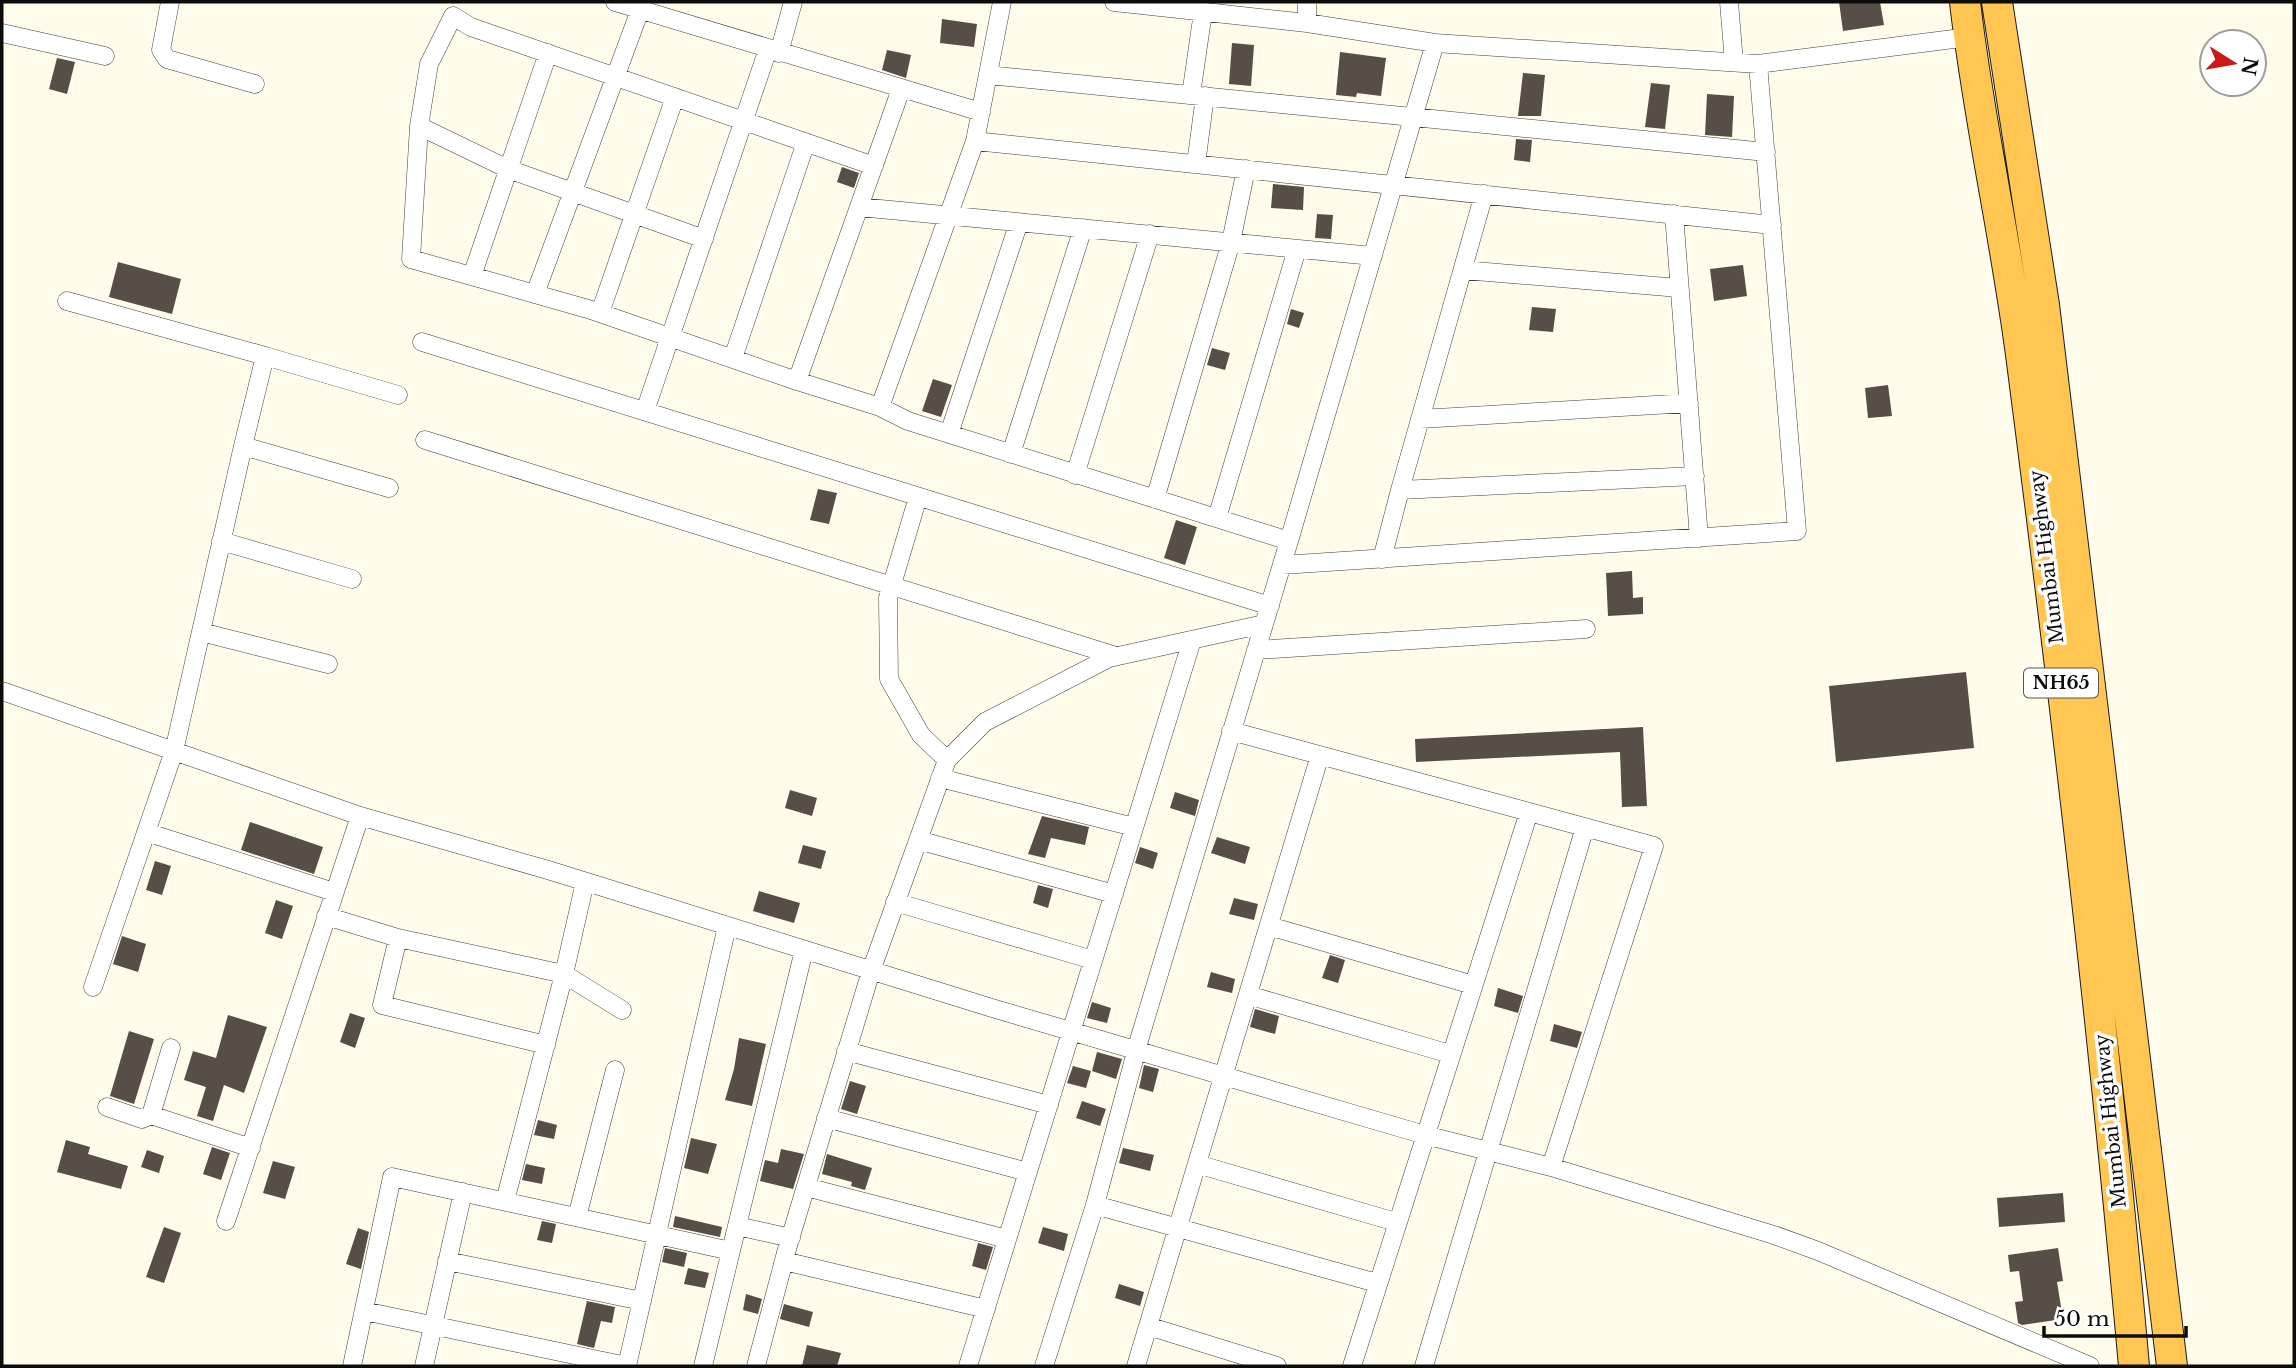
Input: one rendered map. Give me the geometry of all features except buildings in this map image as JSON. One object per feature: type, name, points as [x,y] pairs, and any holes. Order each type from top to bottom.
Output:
[{"type":"highway","name":"Mumbai Highway","points":[[1965,2],[2023,366],[2064,705],[2134,1366]]},
{"type":"highway","name":"NH65","points":[[1997,2],[2045,305],[2172,1366]]},
{"type":"street","points":[[170,2],[161,50],[167,59],[255,84]]},
{"type":"street","points":[[615,2],[641,6],[774,51],[981,112]]},
{"type":"street","points":[[645,411],[744,121],[793,2]]},
{"type":"street","points":[[880,407],[975,141],[1002,2]]},
{"type":"street","points":[[1114,2],[1307,23],[1435,43],[1758,64],[1969,37]]},
{"type":"street","points":[[1307,2],[1307,23]]},
{"type":"street","points":[[1730,2],[1734,62]]},
{"type":"street","points":[[535,294],[641,6]]},
{"type":"street","points":[[1196,164],[1203,12]]},
{"type":"street","points":[[873,166],[471,27],[453,16],[429,64],[419,126],[411,259],[600,313],[880,407],[908,421],[1289,541]]},
{"type":"street","points":[[2,33],[105,56]]},
{"type":"street","points":[[1044,1366],[1094,1205],[1136,1051],[1435,43]]},
{"type":"street","points":[[472,276],[548,53]]},
{"type":"street","points":[[1282,565],[1797,531],[1758,64]]},
{"type":"street","points":[[988,75],[1766,152]]},
{"type":"street","points":[[797,381],[901,89]]},
{"type":"street","points":[[600,313],[675,97]]},
{"type":"street","points":[[419,126],[508,169],[704,239]]},
{"type":"street","points":[[975,141],[1772,225]]},
{"type":"street","points":[[733,358],[806,142]]},
{"type":"street","points":[[1155,499],[1231,242],[1246,169]]},
{"type":"street","points":[[1382,559],[1484,194]]},
{"type":"street","points":[[859,207],[1373,256]]},
{"type":"street","points":[[1674,214],[1699,538]]},
{"type":"street","points":[[949,434],[1019,222]]},
{"type":"street","points":[[1011,454],[1083,228]]},
{"type":"street","points":[[1075,475],[1150,234]]},
{"type":"street","points":[[1217,518],[1297,248]]},
{"type":"street","points":[[1462,270],[1679,288]]},
{"type":"street","points":[[68,301],[398,395]]},
{"type":"street","points":[[422,342],[1270,606]]},
{"type":"street","points":[[93,987],[174,751],[265,356]]},
{"type":"street","points":[[1420,419],[1689,403]]},
{"type":"street","points":[[425,440],[1116,656]]},
{"type":"street","points":[[243,446],[389,488]]},
{"type":"street","points":[[1399,491],[1695,476]]},
{"type":"street","points":[[918,497],[888,598],[889,679],[922,735],[947,760]]},
{"type":"street","points":[[221,541],[352,579]]},
{"type":"street","points":[[756,1366],[790,1238],[870,971],[947,760],[985,722],[1109,658],[1264,624]]},
{"type":"street","points":[[1256,650],[1586,629]]},
{"type":"street","points":[[201,632],[328,664]]},
{"type":"street","points":[[968,1366],[1192,640]]},
{"type":"street","points":[[2,691],[360,816],[585,881],[1136,1051],[1425,1135],[1551,1167],[1774,1235],[2090,1366]]},
{"type":"street","points":[[1231,732],[1654,846],[1551,1167]]},
{"type":"street","points":[[1136,1366],[1320,755]]},
{"type":"street","points":[[940,778],[1134,827]]},
{"type":"street","points":[[1352,1366],[1529,812]]},
{"type":"street","points":[[226,1221],[360,816]]},
{"type":"street","points":[[1423,1366],[1586,827]]},
{"type":"street","points":[[146,832],[334,892]]},
{"type":"street","points":[[918,840],[1114,894]]},
{"type":"street","points":[[505,1201],[564,974],[585,881]]},
{"type":"street","points":[[895,902],[1093,960]]},
{"type":"street","points":[[326,916],[398,938],[564,974],[622,1010]]},
{"type":"street","points":[[364,1311],[627,1366],[727,926]]},
{"type":"street","points":[[1269,926],[1473,985]]},
{"type":"street","points":[[398,938],[382,1005],[546,1045]]},
{"type":"street","points":[[703,1366],[804,950]]},
{"type":"street","points":[[1248,995],[1450,1054]]},
{"type":"street","points":[[150,1115],[171,1048]]},
{"type":"street","points":[[846,1051],[1049,1105]]},
{"type":"street","points":[[577,1217],[615,1070]]},
{"type":"street","points":[[107,1107],[142,1119],[150,1115],[251,1148]]},
{"type":"street","points":[[826,1118],[1028,1172]]},
{"type":"street","points":[[1197,1164],[1396,1222]]},
{"type":"street","points":[[352,1366],[392,1177],[731,1251]]},
{"type":"street","points":[[806,1186],[1007,1239]]},
{"type":"street","points":[[424,1366],[463,1192]]},
{"type":"street","points":[[1094,1205],[1377,1283]]},
{"type":"street","points":[[737,1226],[790,1238]]},
{"type":"street","points":[[447,1261],[642,1301]]},
{"type":"street","points":[[784,1261],[986,1309]]},
{"type":"street","points":[[1148,1326],[1277,1366]]}]
